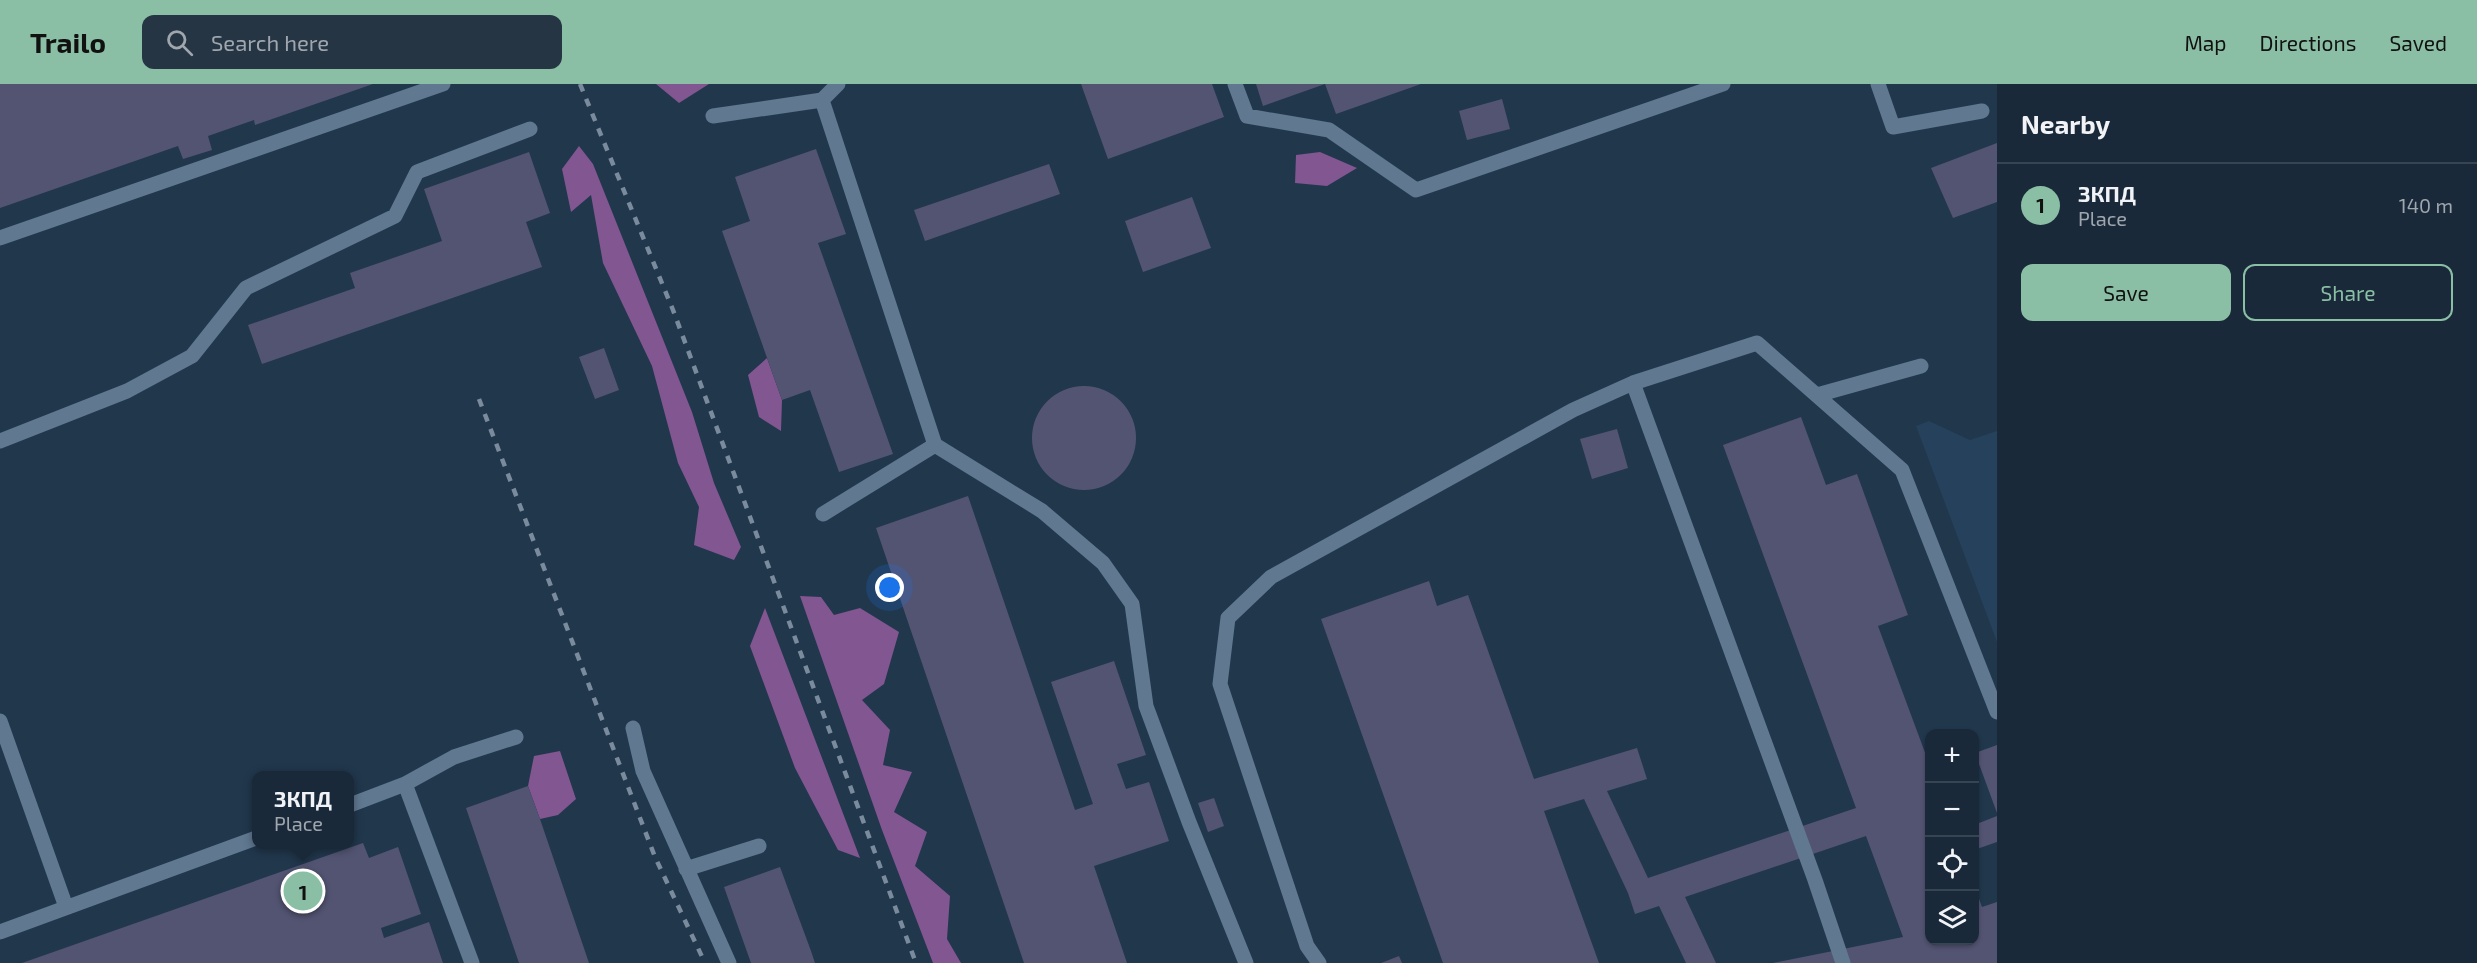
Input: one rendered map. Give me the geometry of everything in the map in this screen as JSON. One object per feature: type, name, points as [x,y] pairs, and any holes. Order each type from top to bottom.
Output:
[{"type":"lane","points":[[0,238],[443,84]]},
{"type":"lane","points":[[712,116],[822,100],[838,84]]},
{"type":"lane","points":[[1235,84],[1247,116],[1329,130],[1416,190],[1723,84]]},
{"type":"lane","points":[[1878,84],[1893,127],[1982,111]]},
{"type":"lane","points":[[822,100],[935,446],[1042,511],[1103,563],[1132,604],[1146,706],[1189,822],[1246,963]]},
{"type":"lane","points":[[0,441],[127,391],[192,356],[246,288],[395,216],[417,172],[530,129]]},
{"type":"lane","points":[[1319,963],[1307,946],[1220,684],[1228,618],[1271,577],[1573,410],[1633,383],[1757,343],[1902,470],[1997,712]]},
{"type":"lane","points":[[1817,395],[1921,366]]},
{"type":"lane","points":[[1633,383],[1815,879],[1843,963]]},
{"type":"lane","points":[[823,514],[935,446]]},
{"type":"lane","points":[[0,721],[66,907]]},
{"type":"lane","points":[[633,728],[643,771],[729,963]]},
{"type":"lane","points":[[354,803],[405,784],[454,757],[516,737]]},
{"type":"lane","points":[[405,784],[472,963]]},
{"type":"lane","points":[[0,932],[252,839]]},
{"type":"lane","points":[[686,869],[759,846]]},
{"type":"shaded area","points":[[656,84],[709,84],[679,103]]},
{"type":"shaded area","points":[[579,146],[593,164],[692,412],[714,483],[741,547],[734,560],[694,545],[699,507],[678,463],[652,366],[603,263],[591,195],[571,212],[562,169]]},
{"type":"shaded area","points":[[1320,152],[1357,168],[1327,186],[1295,183],[1296,155]]},
{"type":"shaded area","points":[[767,358],[782,400],[781,431],[759,417],[748,375]]},
{"type":"shaded area","points":[[1929,421],[1970,440],[1997,431],[1997,642],[1916,426]]},
{"type":"shaded area","points":[[800,596],[821,597],[834,615],[860,608],[899,632],[884,684],[862,700],[890,730],[883,765],[912,772],[894,812],[927,832],[915,866],[950,896],[947,939],[961,963],[933,963],[882,830]]},
{"type":"shaded area","points":[[765,608],[860,858],[838,850],[795,768],[750,646]]},
{"type":"shaded area","points":[[560,751],[576,799],[558,815],[540,819],[528,786],[534,756]]},
{"type":"building","points":[[0,84],[373,84],[255,125],[254,120],[208,136],[212,150],[183,159],[178,146],[0,208]]},
{"type":"building","points":[[1081,84],[1212,84],[1224,117],[1108,159]]},
{"type":"building","points":[[1256,84],[1325,84],[1263,106]]},
{"type":"building","points":[[1325,84],[1421,84],[1336,114]]},
{"type":"building","points":[[1502,99],[1510,129],[1467,140],[1459,111]]},
{"type":"building","points":[[1997,143],[1997,202],[1953,218],[1931,168]]},
{"type":"building","points":[[816,149],[846,234],[818,243],[893,454],[839,472],[810,390],[782,400],[722,231],[750,221],[735,177]]},
{"type":"building","points":[[529,152],[550,213],[526,222],[542,267],[262,364],[248,325],[355,288],[350,273],[442,241],[424,189]]},
{"type":"building","points":[[1049,164],[1060,194],[925,241],[914,210]]},
{"type":"building","points":[[1192,197],[1211,248],[1143,272],[1125,221]]},
{"type":"building","points":[[604,348],[619,390],[595,399],[579,357]]},
{"type":"building","points":[[1084,386],[1104,390],[1121,401],[1132,418],[1136,438],[1132,458],[1121,475],[1104,486],[1084,490],[1064,486],[1047,475],[1036,458],[1032,438],[1036,418],[1047,401],[1064,390]]},
{"type":"building","points":[[1801,417],[1826,485],[1857,474],[1908,615],[1878,626],[1925,753],[1925,945],[1979,945],[1979,899],[1982,907],[1997,902],[1997,963],[1773,963],[1903,937],[1866,836],[1685,897],[1716,963],[1686,963],[1659,906],[1635,914],[1628,893],[1584,799],[1544,811],[1599,963],[1443,963],[1321,619],[1429,581],[1437,606],[1468,595],[1534,779],[1637,748],[1647,779],[1607,791],[1648,878],[1856,808],[1723,445]]},
{"type":"building","points":[[1617,429],[1628,468],[1592,479],[1580,439]]},
{"type":"building","points":[[968,496],[1075,810],[1093,804],[1051,682],[1114,661],[1146,755],[1117,764],[1126,789],[1149,782],[1169,841],[1094,866],[1127,963],[1024,963],[876,528]]},
{"type":"building","points":[[1997,745],[1997,813],[1979,764],[1979,752]]},
{"type":"building","points":[[528,786],[589,963],[519,963],[466,808]]},
{"type":"building","points":[[1214,798],[1224,826],[1208,832],[1198,803]]},
{"type":"building","points":[[1997,816],[1997,842],[1979,848],[1979,823]]},
{"type":"building","points":[[363,843],[369,858],[398,847],[421,914],[381,928],[384,938],[429,922],[443,963],[22,963],[346,849],[354,849],[354,846]]},
{"type":"building","points":[[780,867],[815,963],[751,963],[724,887]]},
{"type":"building","points":[[1399,956],[1402,963],[1381,963]]},
{"type":"railway","points":[[580,84],[673,310],[916,963]]},
{"type":"railway","points":[[479,399],[655,857],[705,963]]},
{"type":"place","name":"ЗКПД","points":[[303,891]]}]
